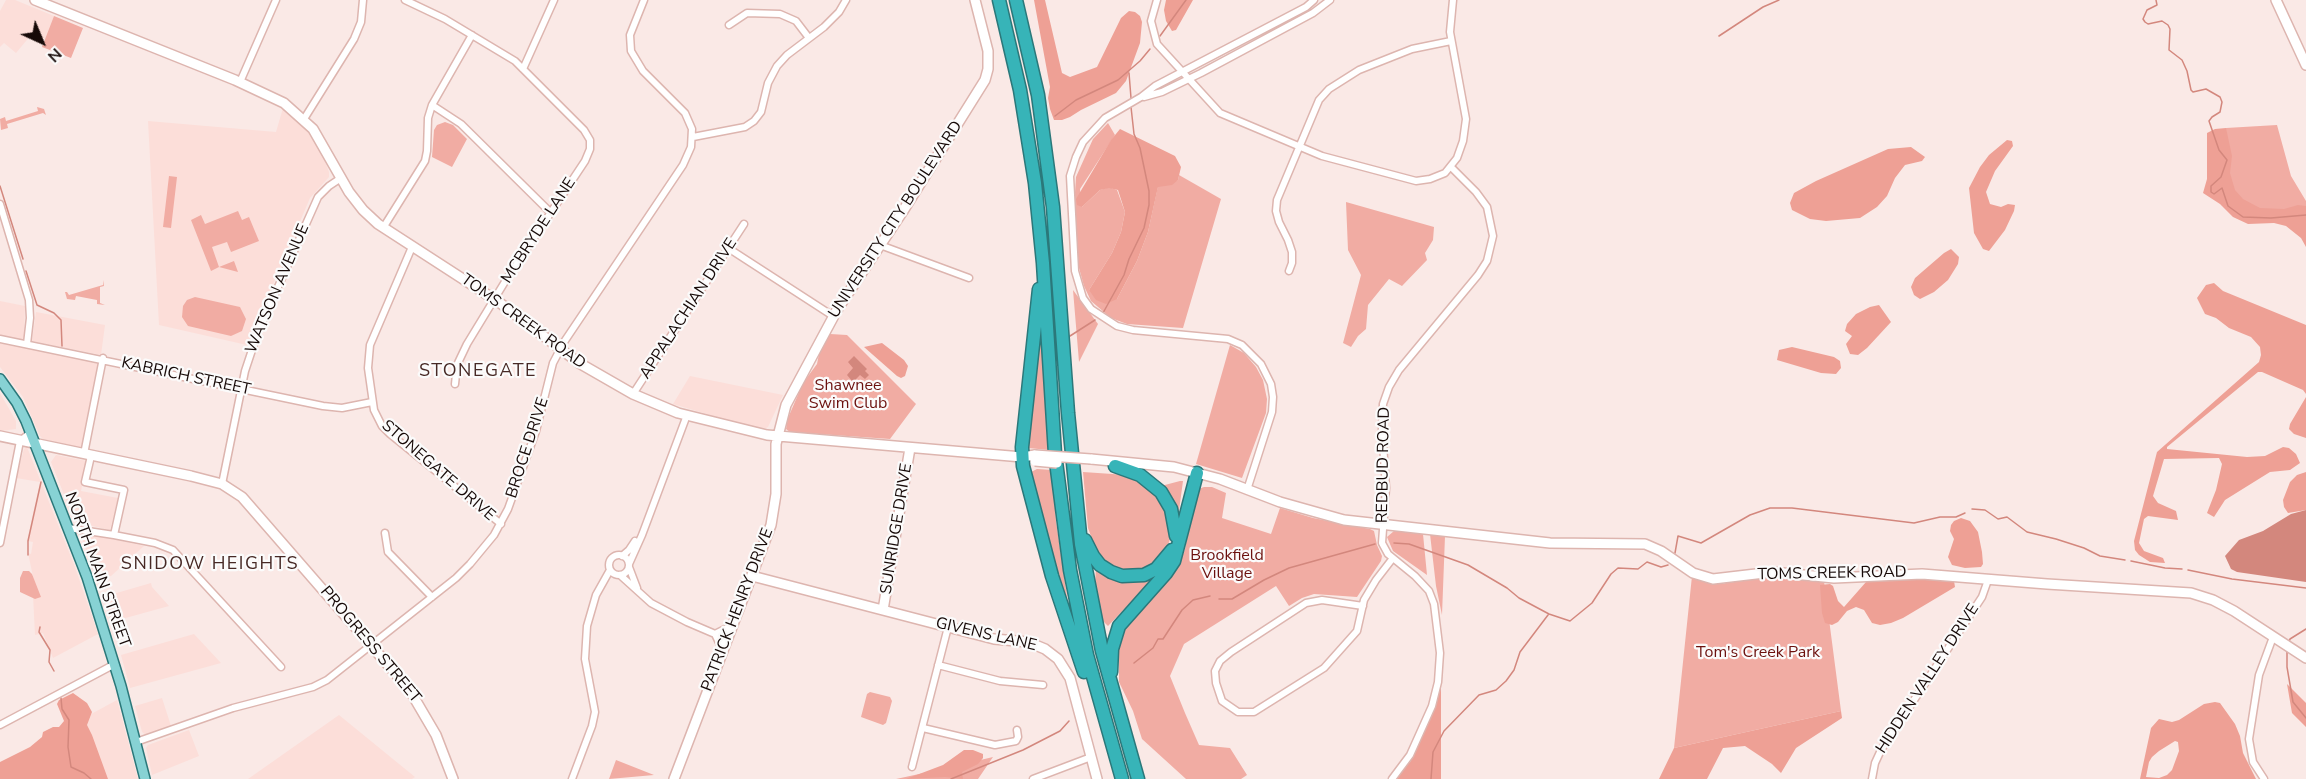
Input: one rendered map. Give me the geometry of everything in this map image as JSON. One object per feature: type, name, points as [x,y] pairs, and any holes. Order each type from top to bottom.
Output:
[{"type":"highway","points":[[999,0],[1018,78],[1030,148],[1043,263],[1056,454],[1063,520],[1080,621],[1104,721],[1122,779]]},
{"type":"highway","points":[[1016,0],[1038,95],[1053,207],[1078,519],[1095,618],[1112,691],[1138,779]]},
{"type":"highway","points":[[1043,263],[1029,365],[1031,458],[1024,474],[1052,576],[1090,688],[1104,721]]},
{"type":"highway","points":[[1115,466],[1140,475],[1161,492],[1172,509],[1176,536]]},
{"type":"highway","points":[[1078,519],[1093,556],[1106,568],[1122,576],[1144,575],[1156,569],[1172,550],[1192,475]]},
{"type":"highway","points":[[1112,691],[1112,660],[1117,631],[1129,613],[1166,573],[1174,561],[1192,475]]},
{"type":"main road","name":"NORTH MAIN STREET","points":[[0,379],[17,403],[30,433],[96,602],[145,779]]},
{"type":"street","name":"TOMS CREEK ROAD","points":[[35,0],[280,100],[304,119],[320,139],[357,204],[383,228],[494,298],[596,374],[633,394],[687,415],[777,437],[1031,458],[1148,463],[1247,490],[1328,517],[1550,543],[1645,544],[1661,551],[1693,573],[1713,579],[1781,572],[1834,578],[1900,573],[2191,593],[2221,604],[2306,658]]},
{"type":"street","points":[[240,82],[276,0]]},
{"type":"street","points":[[304,119],[354,39],[361,22],[363,0]]},
{"type":"street","points":[[405,0],[433,12],[472,34],[507,55],[524,69],[554,0]]},
{"type":"street","points":[[644,0],[630,35],[631,51],[643,71],[685,113],[693,137],[745,127],[754,121],[761,112],[768,83],[777,66],[833,18],[846,0]]},
{"type":"street","name":"UNIVERSITY CITY BOULEVARD","points":[[777,437],[786,405],[833,316],[983,83],[988,69],[988,51],[975,0]]},
{"type":"street","points":[[1157,0],[1151,21],[1154,36],[1161,50],[1215,109],[1228,117],[1322,156],[1416,181],[1438,177],[1451,167],[1463,141],[1466,119],[1450,32],[1453,0]]},
{"type":"street","points":[[1141,98],[1155,86],[1181,71],[1314,0]]},
{"type":"street","points":[[1247,490],[1272,412],[1273,397],[1268,375],[1254,354],[1228,339],[1133,330],[1117,326],[1091,309],[1077,285],[1069,184],[1076,157],[1083,142],[1099,124],[1119,109],[1188,80],[1313,13],[1330,0]]},
{"type":"street","points":[[2276,0],[2306,65]]},
{"type":"street","points":[[729,25],[747,13],[780,14],[796,21],[809,38]]},
{"type":"street","points":[[383,228],[426,159],[428,118],[432,105],[472,34]]},
{"type":"street","points":[[1289,271],[1292,252],[1276,211],[1282,186],[1319,100],[1345,77],[1412,49],[1451,41]]},
{"type":"street","name":"MCBRYDE LANE","points":[[454,384],[460,357],[494,298],[585,161],[590,149],[590,140],[584,130],[524,69]]},
{"type":"street","points":[[432,105],[461,123],[550,212]]},
{"type":"street","name":"BROCE DRIVE","points":[[136,742],[242,705],[318,685],[372,645],[470,564],[501,524],[537,431],[550,372],[561,349],[685,161],[693,137]]},
{"type":"street","name":"REDBUD ROAD","points":[[1393,558],[1382,543],[1386,488],[1382,429],[1383,404],[1389,387],[1399,370],[1478,275],[1487,261],[1492,246],[1492,223],[1487,207],[1476,192],[1451,167]]},
{"type":"street","name":"WATSON AVENUE","points":[[222,484],[241,389],[258,332],[310,212],[321,193],[342,178]]},
{"type":"street","points":[[0,204],[28,300],[30,318],[27,345]]},
{"type":"street","name":"APPALACHIAN DRIVE","points":[[633,394],[744,224]]},
{"type":"street","points":[[880,245],[969,278]]},
{"type":"street","name":"STONEGATE DRIVE","points":[[412,247],[371,342],[368,358],[372,402],[378,419],[386,429],[501,524]]},
{"type":"street","points":[[728,248],[833,316]]},
{"type":"street","name":"KABRICH STREET","points":[[0,339],[103,358],[334,407],[352,407],[372,402]]},
{"type":"street","points":[[103,358],[87,455],[85,482],[124,490],[114,535]]},
{"type":"street","points":[[593,605],[608,583],[627,572],[687,415]]},
{"type":"street","points":[[0,543],[3,514],[20,441],[30,433]]},
{"type":"street","name":"PROGRESS STREET","points":[[0,436],[222,484],[237,493],[254,508],[403,681],[422,708],[440,742],[453,779]]},
{"type":"street","name":"PATRICK HENRY DRIVE","points":[[674,779],[768,535],[775,510],[777,437]]},
{"type":"street","name":"SUNRIDGE DRIVE","points":[[883,610],[910,448]]},
{"type":"street","name":"TOMS CREEK ROAD","points":[[1091,462],[1192,475]]},
{"type":"street","points":[[68,528],[155,543],[173,550],[281,667]]},
{"type":"street","points":[[622,556],[629,550],[643,528]]},
{"type":"street","points":[[385,533],[388,552],[432,597]]},
{"type":"street","points":[[572,779],[595,712],[585,650],[587,626],[596,595],[610,570],[611,559],[616,555],[622,556],[629,565],[638,590]]},
{"type":"street","points":[[1363,606],[1322,600],[1309,602],[1231,652],[1220,661],[1214,672],[1222,701],[1238,712],[1254,712],[1316,673],[1331,661],[1354,636],[1372,585],[1393,558],[1429,591],[1434,604],[1440,653],[1437,689],[1432,706],[1410,755],[1392,779]]},
{"type":"street","points":[[610,570],[620,575],[645,599],[668,613],[715,634],[723,651]]},
{"type":"street","name":"GIVENS LANE","points":[[752,576],[994,639],[1038,645],[1058,658],[1070,678],[1097,779]]},
{"type":"street","name":"HIDDEN VALLEY DRIVE","points":[[1872,779],[1875,763],[1881,750],[1982,597],[1988,580]]},
{"type":"street","points":[[715,634],[733,625]]},
{"type":"street","points":[[912,767],[948,627]]},
{"type":"street","points":[[2264,779],[2253,762],[2249,739],[2259,675],[2273,637]]},
{"type":"street","points":[[0,725],[115,664]]},
{"type":"street","points":[[938,665],[1000,681],[1043,685]]},
{"type":"street","points":[[923,728],[995,745],[1015,741],[1018,737],[1017,730]]},
{"type":"street","points":[[1033,779],[1091,757]]},
{"type":"shaded area","points":[[6,0],[15,0],[54,16],[45,39],[31,35],[16,53],[4,43],[0,47],[0,11]]},
{"type":"shaded area","points":[[1034,0],[1045,0],[1062,73],[1070,77],[1097,67],[1121,18],[1129,11],[1140,16],[1142,22],[1140,43],[1126,81],[1116,93],[1070,117],[1054,120],[1048,98],[1050,87]]},
{"type":"shaded area","points":[[1166,0],[1193,0],[1176,30],[1172,31],[1166,21],[1164,10]]},
{"type":"shaded area","points":[[283,108],[296,118],[312,136],[325,161],[329,177],[310,198],[247,345],[159,325],[148,121],[276,132]]},
{"type":"shaded area","points":[[2226,128],[2232,156],[2230,173],[2235,190],[2243,199],[2260,208],[2284,209],[2298,205],[2306,206],[2306,247],[2301,238],[2286,226],[2274,223],[2248,224],[2233,217],[2220,204],[2203,193],[2207,179],[2207,133],[2215,129]]},
{"type":"shaded area","points":[[1120,129],[1175,156],[1181,167],[1178,180],[1172,185],[1158,187],[1148,232],[1137,261],[1117,299],[1106,304],[1096,300],[1089,290],[1112,253],[1121,232],[1125,212],[1118,190],[1109,188],[1100,190],[1082,207],[1077,205],[1076,199]]},
{"type":"shaded area","points":[[2007,140],[2012,141],[2013,146],[1995,171],[1986,192],[1990,204],[2001,207],[2008,204],[2015,205],[2005,230],[1989,251],[1983,249],[1974,233],[1969,188],[1989,155]]},
{"type":"shaded area","points":[[1911,147],[1925,157],[1922,161],[1905,165],[1895,178],[1887,196],[1877,207],[1860,218],[1826,221],[1810,219],[1792,210],[1790,203],[1794,193],[1816,181],[1888,149]]},
{"type":"shaded area","points":[[1951,249],[1959,257],[1958,264],[1948,280],[1934,292],[1920,299],[1914,295],[1911,287],[1915,278]]},
{"type":"shaded area","points":[[2214,283],[2223,291],[2306,325],[2306,394],[2303,390],[2258,372],[2167,449],[2247,457],[2265,456],[2283,447],[2289,448],[2296,454],[2300,463],[2290,470],[2270,472],[2225,500],[2214,517],[2207,513],[2216,490],[2222,464],[2219,458],[2164,459],[2153,496],[2158,503],[2176,511],[2178,520],[2148,516],[2144,519],[2139,543],[2144,551],[2163,558],[2165,563],[2150,562],[2135,550],[2134,541],[2157,452],[2259,362],[2261,355],[2260,347],[2251,337],[2205,314],[2197,298],[2206,285]]},
{"type":"shaded area","points":[[0,301],[25,306],[24,340],[0,335]]},
{"type":"shaded area","points":[[1879,305],[1891,322],[1867,348],[1858,355],[1850,354],[1846,344],[1852,336],[1845,331],[1847,324],[1856,314]]},
{"type":"shaded area","points":[[36,312],[105,325],[101,355],[32,341]]},
{"type":"shaded area","points":[[0,343],[98,363],[81,448],[43,439],[40,436],[23,397],[0,367]]},
{"type":"shaded area","points":[[882,343],[904,360],[908,366],[905,376],[901,378],[897,376],[864,347]]},
{"type":"shaded area","points":[[1792,347],[1834,357],[1840,361],[1841,368],[1836,374],[1821,373],[1777,360],[1779,350]]},
{"type":"shaded area","points":[[854,356],[867,369],[865,371],[869,375],[865,379],[860,375],[853,382],[847,375],[853,368],[848,362]]},
{"type":"shaded area","points":[[690,376],[783,395],[768,427],[764,429],[673,404]]},
{"type":"shaded area","points":[[0,393],[16,421],[16,429],[0,431]]},
{"type":"shaded area","points":[[2306,397],[2306,438],[2294,434],[2289,429]]},
{"type":"shaded area","points":[[27,447],[75,567],[98,634],[53,658],[43,633],[35,635],[33,595],[37,595],[28,553],[31,554],[33,542],[27,541],[40,482],[16,478],[24,449]]},
{"type":"shaded area","points":[[56,455],[87,461],[81,491],[118,498],[110,530],[75,522],[51,462]]},
{"type":"shaded area","points":[[2306,472],[2306,510],[2288,513],[2283,500],[2290,482],[2297,475]]},
{"type":"shaded area","points":[[2306,510],[2306,582],[2237,572],[2231,569],[2225,556],[2239,540],[2263,531],[2291,514]]},
{"type":"shaded area","points":[[1961,518],[1970,521],[1978,532],[1982,552],[1981,567],[1965,568],[1952,565],[1948,557],[1954,539],[1950,531],[1951,525]]},
{"type":"shaded area","points":[[88,533],[144,546],[111,576],[97,580],[82,539],[82,535]]},
{"type":"shaded area","points":[[1944,578],[1954,581],[1955,587],[1891,623],[1880,625],[1872,623],[1864,610],[1856,607],[1847,611],[1838,622],[1832,625],[1825,623],[1820,585],[1833,586],[1838,601],[1844,607],[1866,582],[1876,579]]},
{"type":"shaded area","points":[[151,583],[169,606],[111,622],[103,597]]},
{"type":"shaded area","points":[[194,634],[221,663],[130,688],[121,655]]},
{"type":"shaded area","points":[[2287,684],[2306,703],[2306,727],[2292,713]]},
{"type":"shaded area","points":[[1441,686],[1441,779],[1394,779],[1410,762],[1425,730]]},
{"type":"shaded area","points":[[73,693],[87,703],[92,712],[87,725],[108,779],[0,779],[0,762],[30,747],[42,737],[43,732],[59,727],[64,721],[57,704],[59,700]]},
{"type":"shaded area","points":[[162,698],[171,726],[146,735],[142,732],[135,706]]},
{"type":"shaded area","points":[[117,700],[138,779],[104,779],[82,719]]},
{"type":"shaded area","points":[[2220,703],[2235,724],[2243,753],[2256,779],[2140,779],[2151,728],[2159,719],[2172,722],[2179,720],[2204,704]],"holes":[[[2175,741],[2178,742],[2179,751],[2172,770],[2159,778],[2146,777],[2152,757]]]},
{"type":"shaded area","points":[[1841,711],[1842,718],[1796,748],[1781,773],[1772,764],[1745,746],[1723,748],[1707,779],[1659,779],[1674,748]]},
{"type":"shaded area","points":[[339,715],[415,777],[412,779],[248,779]]},
{"type":"shaded area","points":[[189,730],[199,756],[152,775],[146,748],[148,745]]},
{"type":"shaded area","points":[[964,750],[973,750],[983,754],[983,758],[978,764],[962,772],[963,779],[945,777],[906,779],[943,765]]},
{"type":"green space","points":[[54,16],[83,28],[71,58],[42,47]]},
{"type":"green space","points":[[37,107],[44,109],[46,115],[43,113],[7,124],[8,128],[1,130],[0,119],[5,117],[6,121],[38,111]]},
{"type":"green space","points":[[445,122],[453,125],[467,139],[452,167],[432,157],[434,130],[437,125]]},
{"type":"green space","points":[[1108,123],[1115,135],[1080,189],[1082,207],[1100,190],[1109,187],[1117,190],[1125,212],[1121,232],[1112,253],[1089,290],[1117,299],[1137,261],[1148,232],[1158,186],[1178,180],[1179,175],[1221,199],[1183,328],[1127,324],[1111,318],[1091,301],[1084,286],[1079,268],[1074,208],[1076,177],[1093,139]]},
{"type":"green space","points":[[2277,125],[2291,176],[2306,201],[2306,213],[2252,212],[2226,183],[2226,128]]},
{"type":"green space","points":[[169,176],[177,177],[171,228],[163,227]]},
{"type":"green space","points":[[1346,202],[1434,227],[1433,240],[1425,253],[1427,260],[1402,286],[1389,279],[1368,305],[1366,329],[1351,347],[1343,343],[1361,275],[1348,250]]},
{"type":"green space","points":[[238,211],[242,220],[249,217],[259,241],[231,252],[227,242],[212,247],[219,267],[211,271],[191,220],[201,215],[205,224]]},
{"type":"green space","points":[[234,261],[238,272],[219,267]]},
{"type":"green space","points":[[103,280],[104,286],[100,287],[100,303],[105,305],[97,304],[97,300],[76,296],[75,300],[67,299],[65,292],[69,295],[103,285]]},
{"type":"green space","points":[[1073,290],[1098,324],[1079,362]]},
{"type":"green space","points":[[195,297],[240,307],[246,319],[242,331],[231,336],[188,326],[182,317],[183,306],[187,300]]},
{"type":"green space","points":[[1040,321],[1049,450],[1028,448]]},
{"type":"green space","name":"Shawnee Swim Club","points":[[830,334],[847,335],[916,404],[890,439],[790,432],[786,429],[788,418],[803,383],[817,364],[819,354]]},
{"type":"green space","points":[[1230,345],[1244,353],[1256,367],[1263,380],[1267,399],[1266,413],[1242,478],[1196,464]]},
{"type":"green space","points":[[1037,469],[1052,470],[1056,521],[1070,617],[1030,477],[1031,472]]},
{"type":"green space","points":[[1083,472],[1127,475],[1154,491],[1167,511],[1171,536],[1167,548],[1153,565],[1143,570],[1123,571],[1104,561],[1097,553],[1088,528]]},
{"type":"green space","points":[[1183,481],[1178,518],[1161,486]]},
{"type":"green space","name":"Brookfield Village","points":[[1204,487],[1212,487],[1226,493],[1222,518],[1271,534],[1280,508],[1313,518],[1370,529],[1374,531],[1382,556],[1357,597],[1314,594],[1289,606],[1276,586],[1184,644],[1170,676],[1185,713],[1199,745],[1230,748],[1247,775],[1241,779],[1186,779],[1142,739],[1133,711],[1119,682],[1119,637],[1156,589],[1169,580],[1181,560],[1185,549],[1194,493]]},
{"type":"green space","points":[[1394,531],[1423,534],[1427,575],[1393,551],[1387,537]]},
{"type":"green space","points":[[1430,534],[1445,536],[1442,615],[1436,586]]},
{"type":"green space","points":[[1096,568],[1121,581],[1146,579],[1159,573],[1108,626],[1102,620],[1095,584]]},
{"type":"green space","points":[[23,571],[29,571],[32,574],[41,597],[35,599],[20,592],[20,578]]},
{"type":"green space","name":"Tom's Creek Park","points":[[1692,576],[1719,584],[1778,576],[1824,581],[1841,711],[1674,748]]},
{"type":"green space","points":[[870,692],[890,697],[892,701],[886,723],[883,725],[861,717],[867,694]]},
{"type":"green space","points":[[993,757],[978,779],[896,779],[947,768]]},
{"type":"green space","points":[[616,760],[654,775],[609,779]]},
{"type":"waterway","points":[[1160,36],[1186,0]]},
{"type":"waterway","points":[[1719,36],[1763,7],[1779,0]]},
{"type":"waterway","points":[[2156,0],[2157,5],[2147,10],[2143,19],[2148,24],[2162,21],[2168,25],[2170,29],[2169,50],[2182,60],[2191,90],[2193,92],[2206,89],[2220,97],[2222,102],[2220,112],[2209,121],[2219,150],[2227,160],[2221,177],[2211,186],[2211,192],[2214,194],[2222,188],[2228,206],[2243,217],[2271,218],[2306,215]]},
{"type":"waterway","points":[[1055,116],[1076,100],[1118,80],[1150,49]]},
{"type":"waterway","points":[[1129,73],[1131,98]]},
{"type":"waterway","points":[[1103,313],[1124,275],[1144,228],[1149,205],[1149,191],[1140,148],[1134,134],[1131,107]]},
{"type":"waterway","points":[[0,186],[23,259]]},
{"type":"waterway","points":[[26,271],[37,305],[54,313],[61,320],[62,346]]},
{"type":"waterway","points":[[1070,336],[1095,320]]},
{"type":"waterway","points":[[28,555],[28,541],[41,482]]},
{"type":"waterway","points":[[1675,553],[1678,536],[1701,543],[1750,515],[1770,508],[1792,508],[1914,523],[1940,517],[1956,517],[1965,513]]},
{"type":"waterway","points":[[1972,509],[1985,510],[1998,519],[2007,517],[2027,532],[2084,548],[2100,556],[2125,560]]},
{"type":"waterway","points":[[1394,543],[1409,544],[1468,565],[1507,588],[1519,598],[1549,614],[1570,621],[1592,603],[1611,574],[1618,568],[1638,569],[1647,562],[1661,567],[1668,565]]},
{"type":"waterway","points":[[1219,599],[1232,599],[1289,568],[1375,544]]},
{"type":"waterway","points":[[2131,561],[2182,569]]},
{"type":"waterway","points":[[2188,570],[2232,579],[2306,588]]},
{"type":"waterway","points":[[1134,663],[1153,648],[1158,639],[1163,639],[1182,610],[1193,600],[1210,596]]},
{"type":"waterway","points":[[1431,779],[1433,752],[1444,731],[1479,695],[1496,690],[1506,681],[1514,670],[1520,652],[1548,615]]},
{"type":"waterway","points":[[40,627],[39,632],[50,650],[49,662],[54,671]]},
{"type":"waterway","points":[[2289,642],[2306,629]]},
{"type":"waterway","points":[[2287,650],[2287,667],[2293,702],[2306,718]]},
{"type":"waterway","points":[[61,698],[62,709],[69,720],[68,747],[71,767],[91,779]]},
{"type":"waterway","points":[[951,779],[1023,750],[1060,731],[1069,721]]},
{"type":"district","name":"STONEGATE","points":[[478,372]]},
{"type":"district","name":"SNIDOW HEIGHTS","points":[[210,565]]}]
